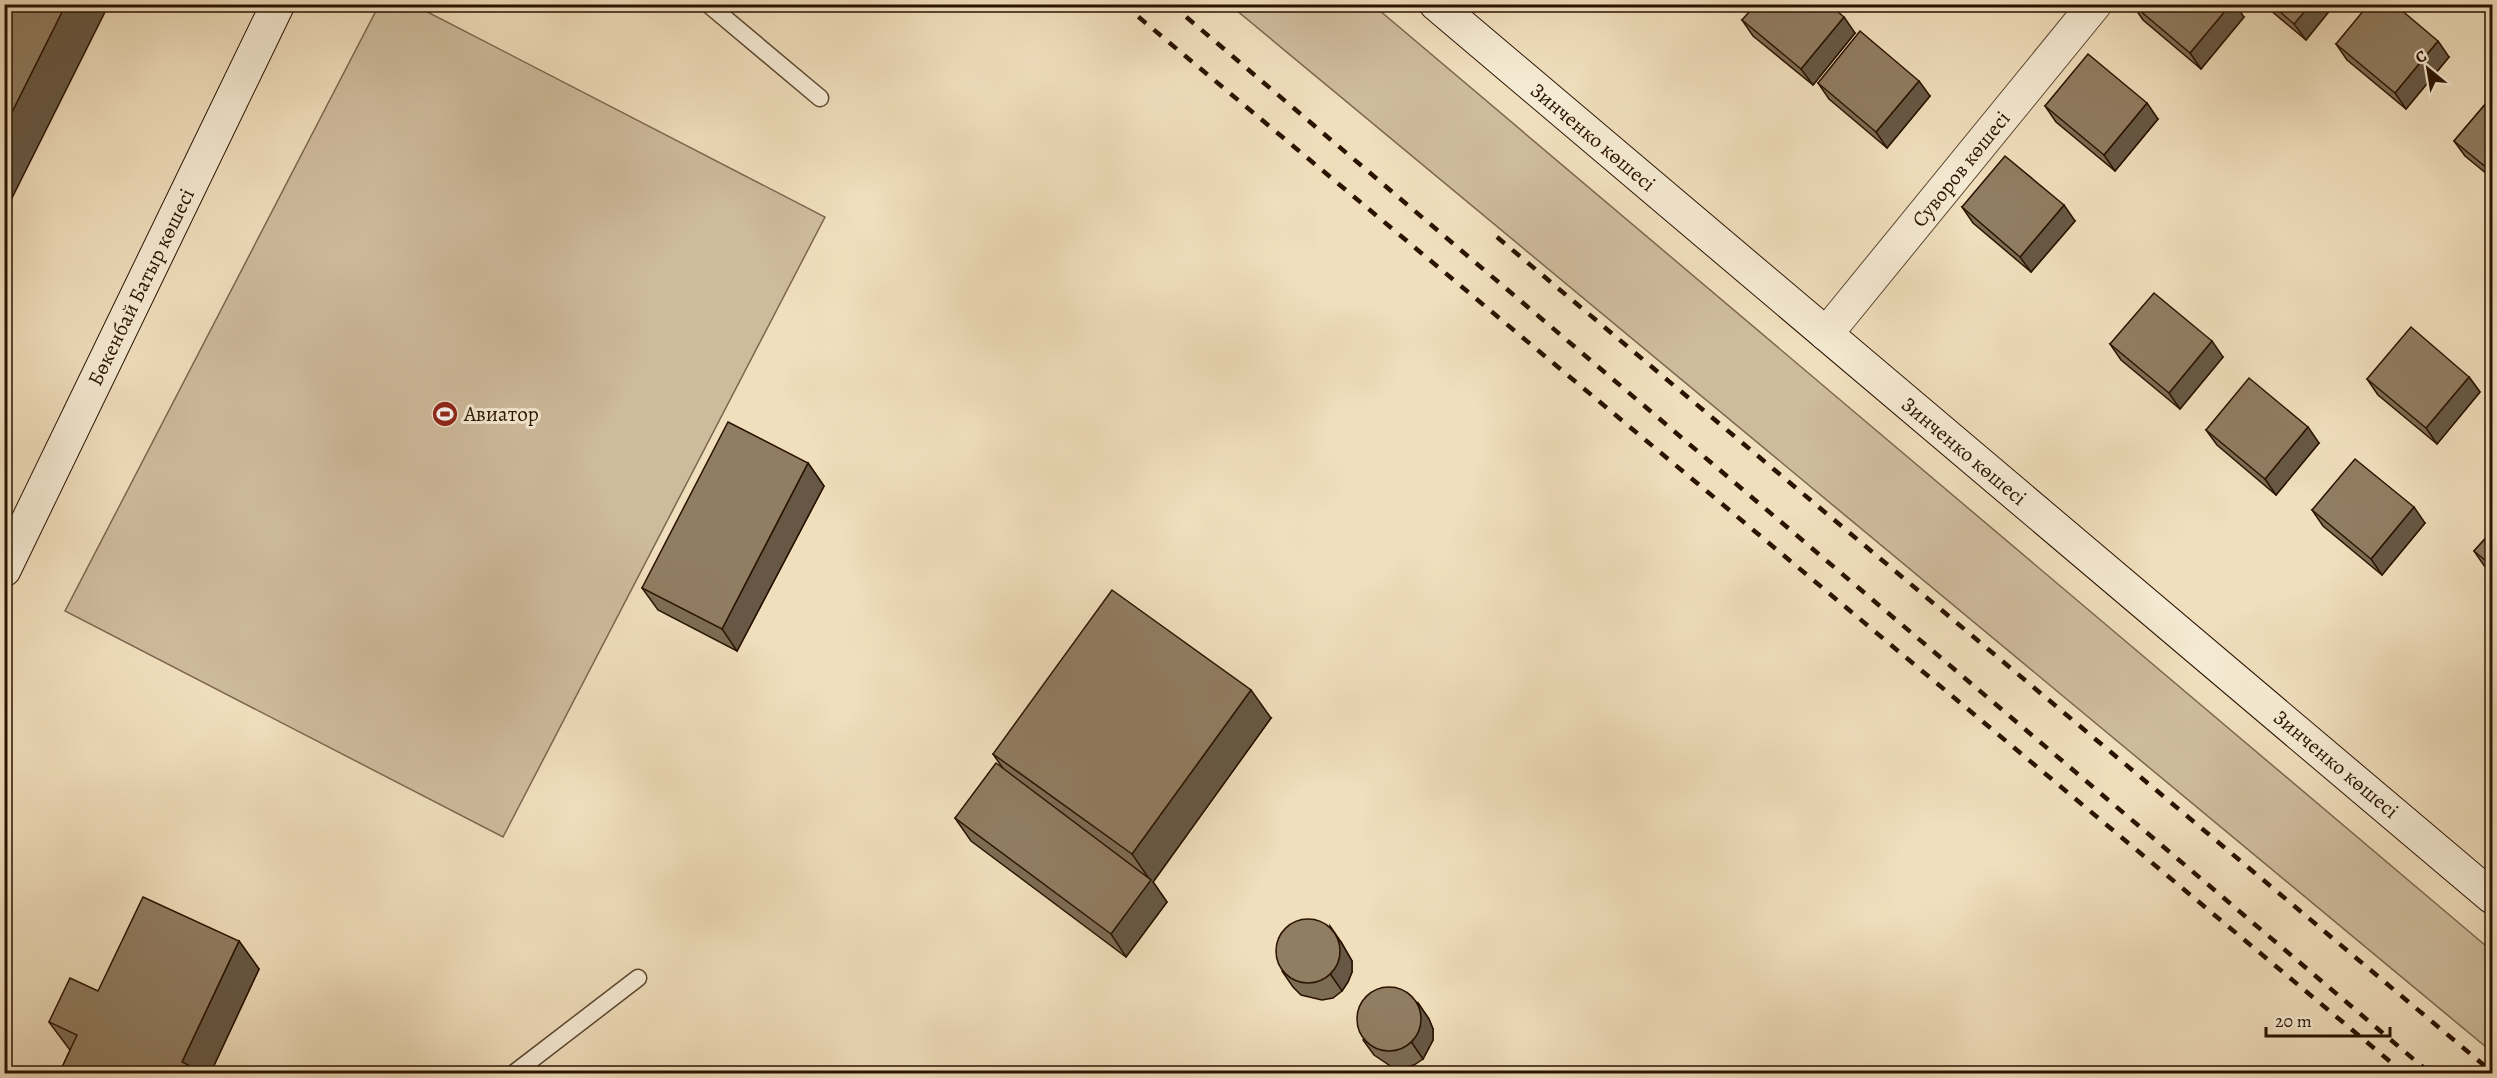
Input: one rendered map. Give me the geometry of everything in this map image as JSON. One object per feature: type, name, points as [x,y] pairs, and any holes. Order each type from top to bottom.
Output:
[{"type":"main road","name":"Бөкенбай Батыр көшесі","points":[[4,570],[278,4]]},
{"type":"main road","name":"Зинченко көшесі","points":[[1436,4],[2493,897]]},
{"type":"main road","name":"Суворов көшесі","points":[[1826,334],[2095,4]]},
{"type":"lane","points":[[708,4],[820,98]]},
{"type":"lane","points":[[513,1074],[638,978]]},
{"type":"shaded area","name":"Авиатор","points":[[379,5],[414,5],[825,217],[503,837],[65,611]]},
{"type":"shaded area","points":[[1230,5],[1373,5],[2492,951],[2492,1052]]},
{"type":"building","points":[[4,4],[66,4],[4,128]]},
{"type":"building","points":[[1756,4],[1829,4],[1844,17],[1801,69],[1742,20]]},
{"type":"building","points":[[2132,4],[2231,4],[2190,53]]},
{"type":"building","points":[[2271,4],[2311,4],[2294,24]]},
{"type":"building","points":[[2369,4],[2394,4],[2438,41],[2395,93],[2336,44]]},
{"type":"building","points":[[1860,31],[1919,81],[1876,132],[1818,83]]},
{"type":"building","points":[[2088,54],[2147,103],[2104,155],[2045,106]]},
{"type":"building","points":[[2493,95],[2493,173],[2454,141]]},
{"type":"building","points":[[2005,156],[2064,205],[2020,257],[1962,207]]},
{"type":"building","points":[[2154,293],[2212,341],[2169,393],[2110,344]]},
{"type":"building","points":[[2411,327],[2469,377],[2426,428],[2367,379]]},
{"type":"building","points":[[2249,378],[2308,427],[2265,479],[2206,430]]},
{"type":"building","points":[[728,422],[808,463],[722,629],[642,588]]},
{"type":"building","points":[[2355,459],[2414,507],[2371,559],[2312,510]]},
{"type":"building","points":[[2493,530],[2493,567],[2474,551]]},
{"type":"building","points":[[1112,590],[1251,690],[1132,854],[993,754]]},
{"type":"building","points":[[996,763],[1151,880],[1111,934],[955,818]]},
{"type":"building","points":[[143,897],[239,941],[182,1062],[206,1074],[59,1074],[77,1035],[49,1022],[70,978],[98,991]]},
{"type":"building","points":[[1302,919],[1314,919],[1331,928],[1338,939],[1340,951],[1338,963],[1331,974],[1314,983],[1302,983],[1290,978],[1281,969],[1276,957],[1276,945],[1281,933],[1290,924]]},
{"type":"building","points":[[1383,987],[1395,987],[1412,996],[1419,1007],[1421,1019],[1419,1031],[1412,1042],[1395,1051],[1383,1051],[1371,1046],[1362,1037],[1357,1025],[1357,1013],[1362,1001],[1371,992]]},
{"type":"railway","points":[[1123,4],[2405,1074]]},
{"type":"railway","points":[[1171,4],[2431,1074]]},
{"type":"railway","points":[[1497,237],[2492,1072]]},
{"type":"place","name":"Авиатор","points":[[445,414]]}]
